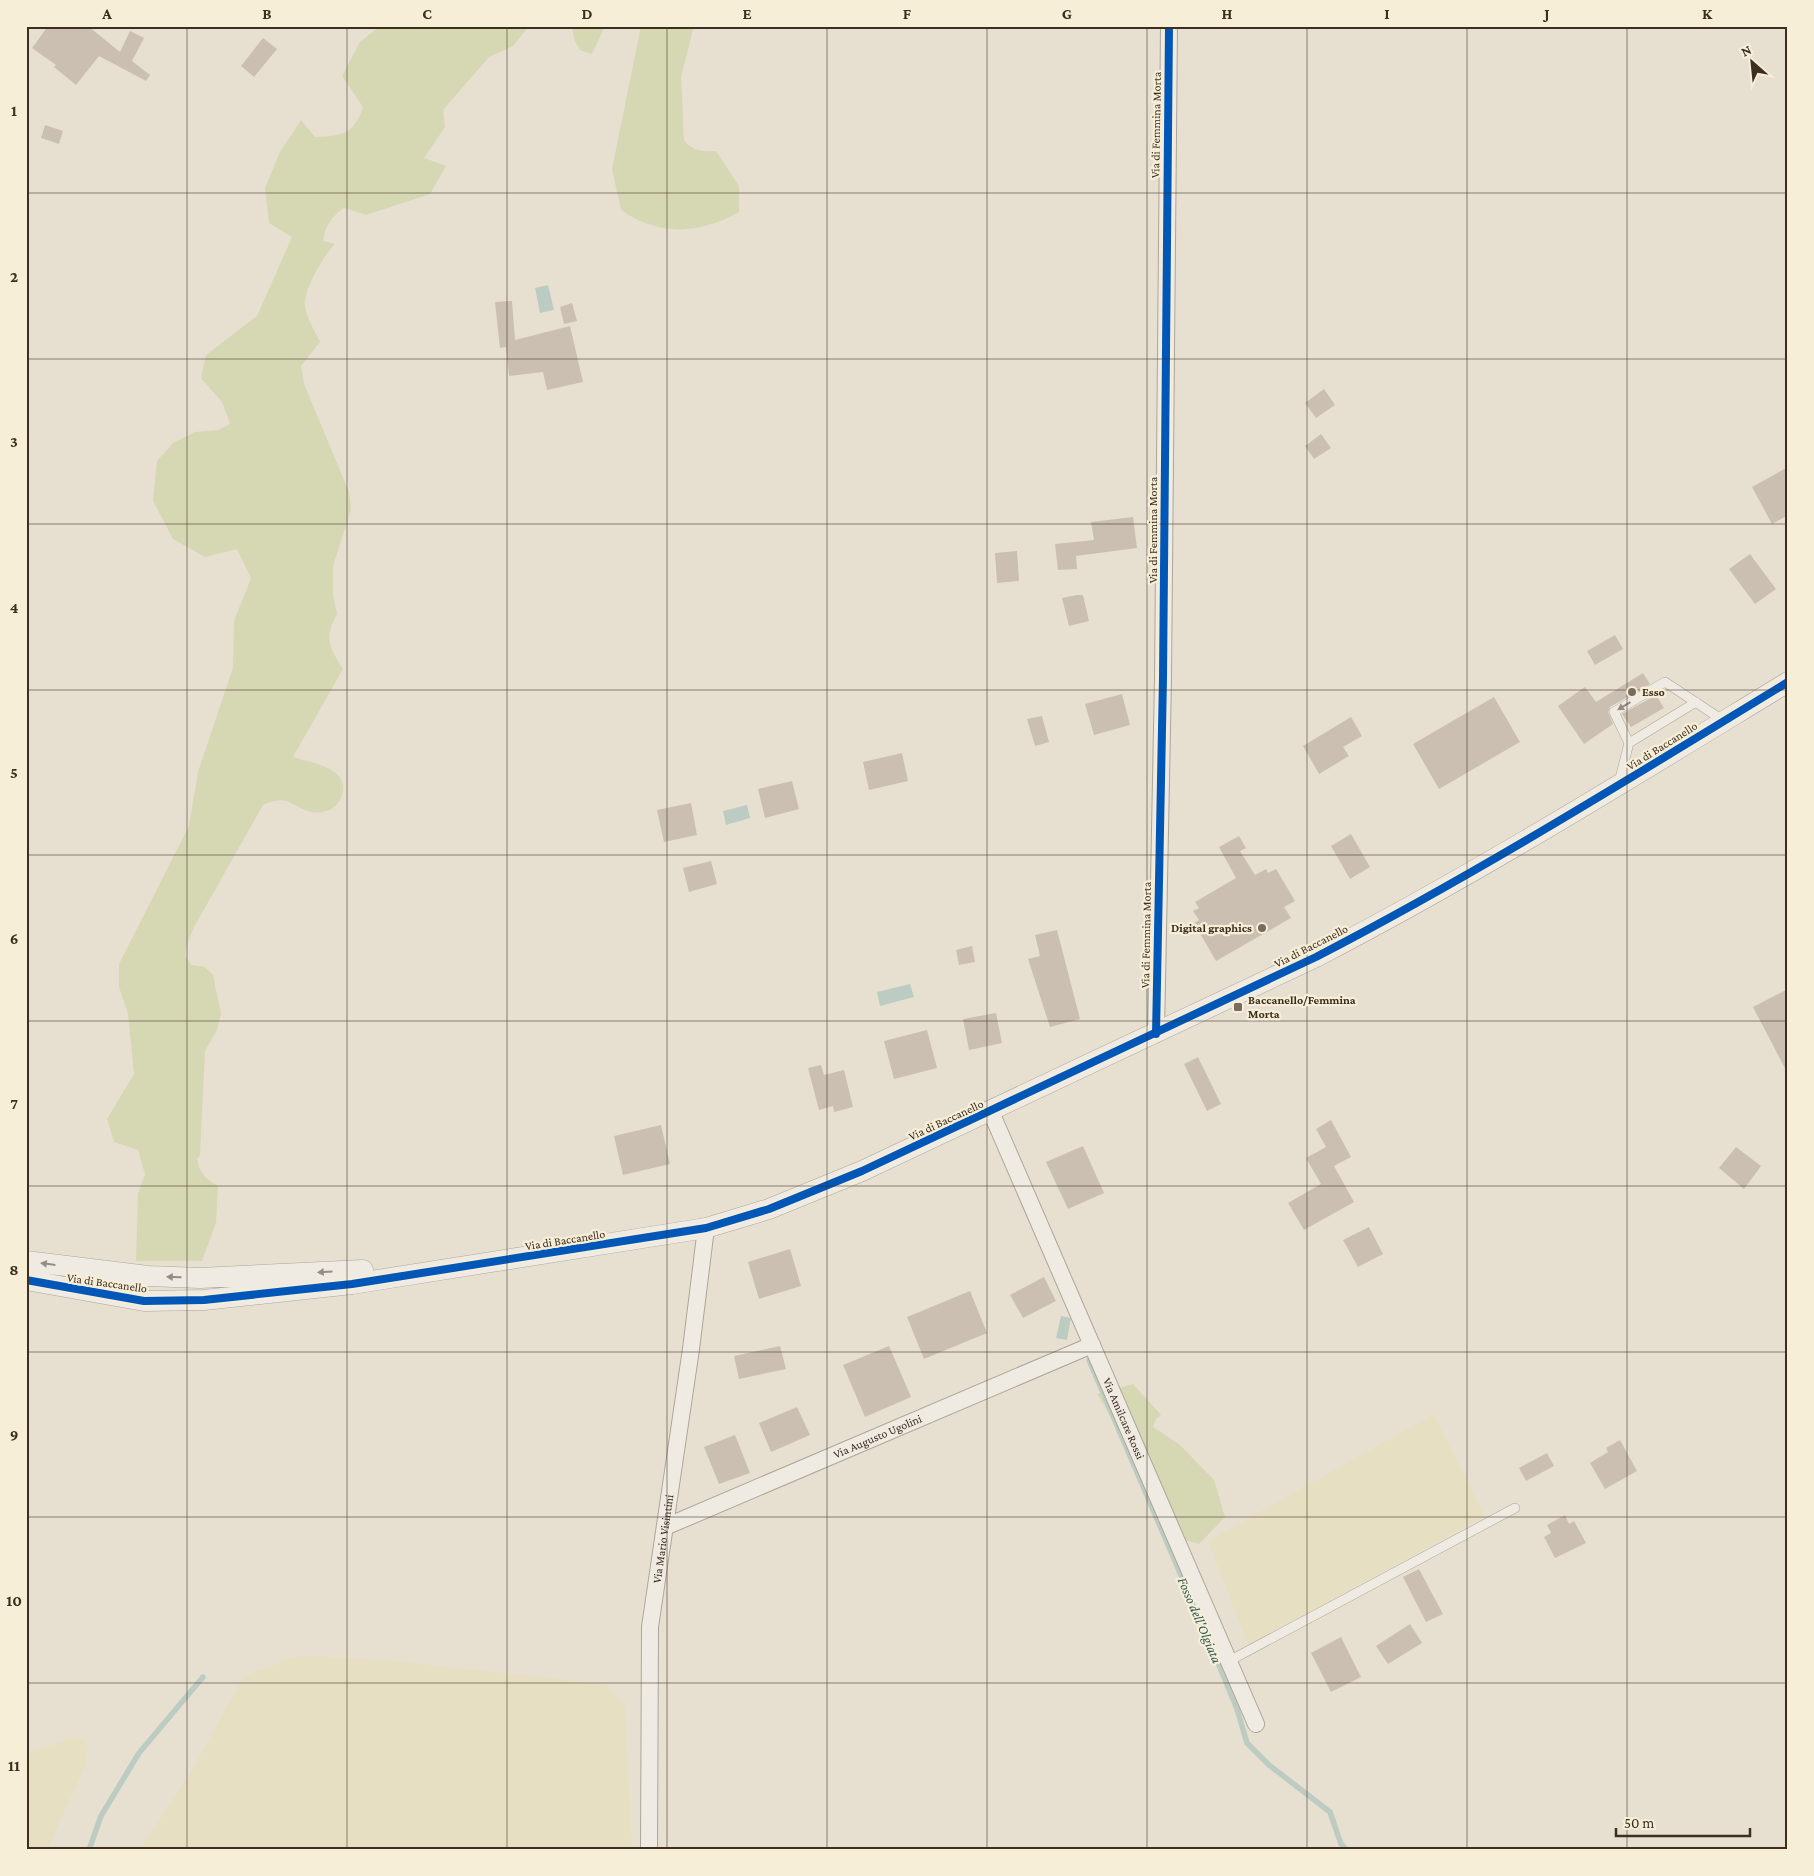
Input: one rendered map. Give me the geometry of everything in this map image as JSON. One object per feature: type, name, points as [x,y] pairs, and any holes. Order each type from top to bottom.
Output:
[{"type":"street","name":"Via di Femmina Morta","points":[[1156,1034],[1163,678],[1169,26]]},
{"type":"street","name":"Via di Baccanello","points":[[26,1280],[144,1301],[204,1300],[352,1284],[513,1260],[706,1228],[737,1220],[815,1191],[991,1112],[1241,994],[1389,919],[1530,840],[1788,682]]},
{"type":"street","name":"Via Amilcare Rossi","points":[[991,1112],[1256,1724]]},
{"type":"street","name":"Via Mario Visintini","points":[[649,1850],[648,1651],[652,1602],[706,1228]]},
{"type":"street","name":"Via di Baccanello","points":[[26,1261],[148,1276],[200,1278],[513,1260]]},
{"type":"street","name":"Via Augusto Ugolini","points":[[664,1526],[1092,1345]]},
{"type":"lane","points":[[1619,785],[1629,744],[1614,712],[1665,682],[1724,721]]},
{"type":"lane","points":[[1629,744],[1696,702]]},
{"type":"lane","points":[[1229,1661],[1515,1508]]},
{"type":"shaded area","points":[[548,285],[554,310],[540,313],[535,288]]},
{"type":"shaded area","points":[[747,805],[750,818],[726,825],[723,811]]},
{"type":"shaded area","points":[[910,984],[914,997],[880,1006],[877,992]]},
{"type":"shaded area","points":[[1061,1316],[1071,1318],[1067,1340],[1056,1338]]},
{"type":"shaded area","points":[[1434,1414],[1485,1516],[1248,1645],[1208,1541]]},
{"type":"shaded area","points":[[300,1655],[386,1660],[605,1684],[625,1705],[632,1850],[140,1850],[193,1768],[244,1676]]},
{"type":"shaded area","points":[[76,1736],[88,1744],[86,1764],[47,1850],[26,1850],[26,1755]]},
{"type":"green space","points":[[380,26],[529,26],[513,46],[489,57],[443,110],[445,127],[424,158],[446,166],[430,194],[366,215],[344,208],[336,214],[325,231],[323,241],[335,244],[315,273],[305,299],[307,315],[320,342],[301,366],[304,384],[349,492],[351,510],[333,566],[333,595],[337,614],[329,636],[334,654],[343,669],[293,757],[323,766],[337,774],[343,787],[341,799],[334,807],[318,813],[308,811],[283,800],[263,805],[194,927],[185,955],[191,965],[205,967],[213,975],[221,1014],[217,1030],[205,1051],[200,1155],[197,1159],[204,1175],[218,1186],[216,1223],[202,1261],[136,1261],[138,1194],[145,1174],[138,1150],[114,1142],[107,1119],[134,1074],[128,1014],[119,987],[119,964],[189,826],[198,772],[233,668],[234,621],[251,578],[237,549],[205,557],[173,539],[153,501],[157,461],[173,443],[195,432],[218,430],[230,424],[222,402],[201,378],[206,355],[257,316],[292,237],[269,223],[265,188],[280,152],[301,120],[315,137],[332,136],[351,129],[363,107],[342,76],[360,42]]},
{"type":"green space","points":[[572,26],[605,26],[592,54],[580,50],[574,39]]},
{"type":"green space","points":[[641,26],[694,26],[681,77],[684,140],[687,144],[698,150],[716,151],[739,186],[739,212],[709,225],[680,229],[665,228],[650,225],[621,210],[612,169]]},
{"type":"green space","points":[[1133,1384],[1161,1415],[1156,1419],[1153,1427],[1179,1444],[1214,1480],[1225,1517],[1199,1544],[1170,1536],[1153,1512],[1143,1470],[1097,1394]]},
{"type":"building","points":[[48,26],[88,26],[120,52],[130,31],[144,38],[132,61],[150,75],[146,81],[99,56],[76,85],[54,67],[56,65],[32,48]]},
{"type":"building","points":[[263,38],[277,49],[254,77],[241,66]]},
{"type":"building","points":[[45,125],[63,131],[59,144],[41,138]]},
{"type":"building","points":[[512,301],[515,340],[570,326],[583,382],[547,390],[543,372],[509,376],[506,347],[500,348],[495,302]]},
{"type":"building","points":[[572,303],[577,321],[564,324],[560,307]]},
{"type":"building","points":[[1324,389],[1335,405],[1316,418],[1305,403]]},
{"type":"building","points":[[1321,434],[1331,448],[1314,459],[1305,446]]},
{"type":"building","points":[[1788,467],[1788,515],[1772,524],[1752,487]]},
{"type":"building","points":[[1133,517],[1137,548],[1076,556],[1077,569],[1058,570],[1055,544],[1094,540],[1091,522]]},
{"type":"building","points":[[1017,551],[1019,581],[997,583],[995,553]]},
{"type":"building","points":[[1750,554],[1776,589],[1755,604],[1729,569]]},
{"type":"building","points":[[1083,595],[1089,621],[1069,626],[1062,598]]},
{"type":"building","points":[[1615,635],[1623,649],[1595,665],[1587,651]]},
{"type":"building","points":[[1643,673],[1650,684],[1610,707],[1608,712],[1613,724],[1584,744],[1558,706],[1585,687],[1596,702]]},
{"type":"building","points":[[1122,694],[1130,725],[1094,735],[1085,704]]},
{"type":"building","points":[[1656,695],[1664,708],[1631,727],[1622,714]]},
{"type":"building","points":[[1494,697],[1520,742],[1439,789],[1413,744]]},
{"type":"building","points":[[1042,716],[1049,742],[1035,746],[1027,719]]},
{"type":"building","points":[[1351,717],[1362,736],[1343,747],[1349,756],[1319,774],[1303,746]]},
{"type":"building","points":[[902,753],[908,781],[869,790],[863,762]]},
{"type":"building","points":[[792,781],[799,809],[765,818],[758,789]]},
{"type":"building","points":[[691,803],[697,835],[664,842],[657,810]]},
{"type":"building","points":[[1351,834],[1370,867],[1350,879],[1331,846]]},
{"type":"building","points":[[1239,836],[1246,848],[1240,851],[1255,875],[1266,869],[1268,873],[1276,869],[1295,901],[1284,907],[1291,918],[1216,961],[1194,923],[1199,920],[1193,911],[1199,908],[1195,902],[1236,878],[1219,847]]},
{"type":"building","points":[[711,861],[717,884],[689,892],[683,868]]},
{"type":"building","points":[[1057,930],[1080,1019],[1050,1027],[1028,959],[1040,956],[1035,935]]},
{"type":"building","points":[[972,946],[975,962],[959,965],[956,950]]},
{"type":"building","points":[[1788,989],[1788,1074],[1753,1007]]},
{"type":"building","points":[[996,1013],[1002,1043],[969,1050],[963,1019]]},
{"type":"building","points":[[927,1030],[937,1068],[894,1079],[884,1041]]},
{"type":"building","points":[[1198,1057],[1221,1104],[1207,1111],[1184,1064]]},
{"type":"building","points":[[821,1065],[824,1075],[844,1070],[853,1107],[834,1112],[833,1106],[819,1110],[808,1068]]},
{"type":"building","points":[[1331,1120],[1351,1157],[1334,1166],[1354,1202],[1304,1230],[1288,1203],[1321,1184],[1306,1158],[1326,1147],[1316,1129]]},
{"type":"building","points":[[661,1125],[670,1164],[623,1175],[614,1136]]},
{"type":"building","points":[[1083,1146],[1104,1193],[1068,1209],[1046,1162]]},
{"type":"building","points":[[1736,1147],[1761,1166],[1744,1189],[1719,1168]]},
{"type":"building","points":[[1369,1227],[1383,1254],[1358,1267],[1343,1240]]},
{"type":"building","points":[[790,1249],[801,1286],[759,1299],[748,1262]]},
{"type":"building","points":[[1044,1277],[1056,1301],[1023,1318],[1010,1295]]},
{"type":"building","points":[[970,1291],[987,1333],[924,1359],[907,1317]]},
{"type":"building","points":[[780,1346],[786,1369],[739,1379],[734,1356]]},
{"type":"building","points":[[889,1346],[911,1397],[865,1417],[843,1365]]},
{"type":"building","points":[[797,1407],[810,1435],[771,1452],[759,1423]]},
{"type":"building","points":[[735,1435],[750,1473],[719,1484],[704,1447]]},
{"type":"building","points":[[1620,1440],[1637,1471],[1605,1489],[1590,1463],[1608,1452],[1606,1448]]},
{"type":"building","points":[[1547,1453],[1554,1466],[1526,1481],[1519,1468]]},
{"type":"building","points":[[1565,1515],[1569,1524],[1574,1521],[1586,1543],[1555,1558],[1544,1537],[1551,1533],[1547,1525]]},
{"type":"building","points":[[1419,1569],[1443,1614],[1426,1622],[1403,1577]]},
{"type":"building","points":[[1410,1624],[1422,1643],[1388,1664],[1376,1646]]},
{"type":"building","points":[[1341,1637],[1361,1677],[1331,1692],[1311,1653]]},
{"type":"waterway","name":"Fosso dell'Olgiata","points":[[1089,1360],[1207,1636],[1237,1709],[1247,1743],[1269,1765],[1330,1812],[1341,1844],[1347,1850]]},
{"type":"waterway","points":[[89,1850],[101,1816],[139,1753],[203,1677]]},
{"type":"cycle path","points":[[1156,1034],[1163,678],[1169,26]]},
{"type":"cycle path","points":[[26,1280],[144,1301],[204,1300],[352,1284],[706,1228],[769,1209],[862,1171],[1316,957],[1495,858],[1613,789],[1788,682]]},
{"type":"place","name":"Esso","points":[[1632,692]]},
{"type":"place","name":"Digital graphics","points":[[1262,928]]},
{"type":"place","name":"Baccanello/Femmina Morta","points":[[1238,1007]]}]
